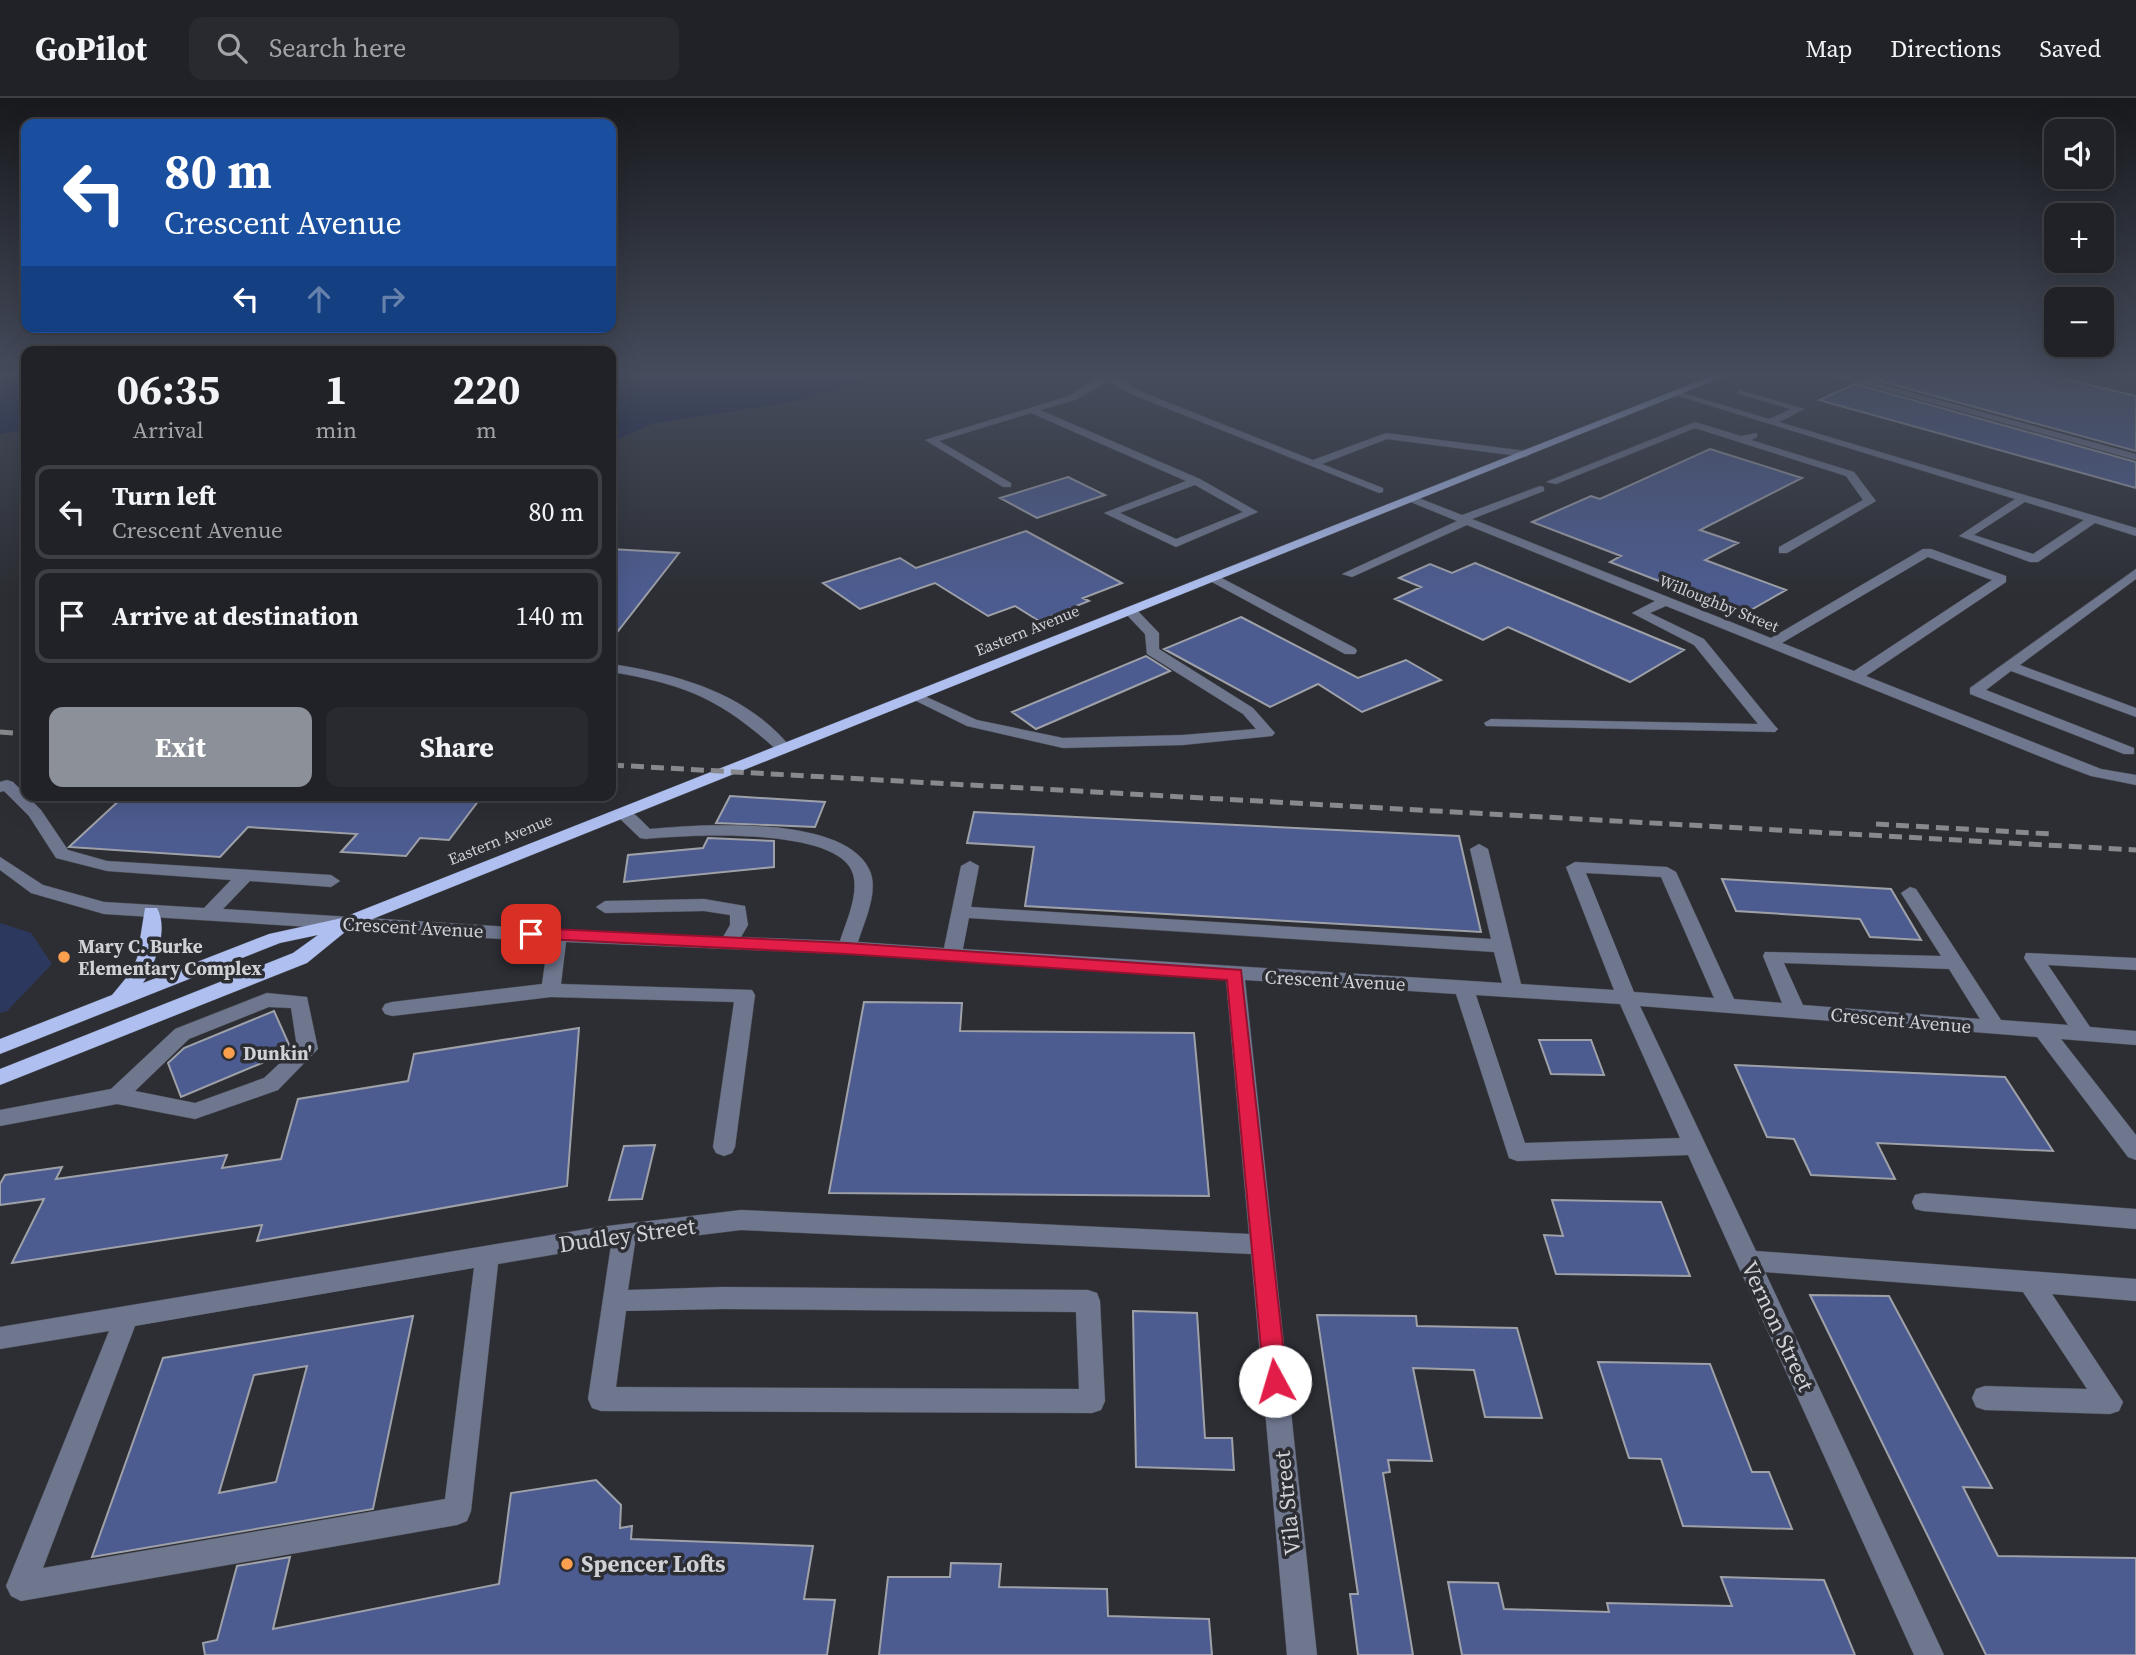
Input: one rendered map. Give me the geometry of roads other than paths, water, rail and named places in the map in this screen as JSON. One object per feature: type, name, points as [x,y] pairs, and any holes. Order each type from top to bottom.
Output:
[{"type":"main road","name":"Eastern Avenue","points":[[0,1047],[276,938],[346,923],[1542,448]]},
{"type":"main road","points":[[117,1000],[139,978],[152,947],[151,912]]},
{"type":"main road","name":"Eastern Avenue","points":[[0,1077],[300,958],[346,923]]},
{"type":"street","points":[[943,448],[1007,485]]},
{"type":"street","points":[[1119,448],[1196,481],[1252,512],[1176,543],[1110,513],[1196,481]]},
{"type":"street","points":[[1275,448],[1379,490]]},
{"type":"street","points":[[1314,463],[1355,448]]},
{"type":"street","points":[[1477,448],[1526,454]]},
{"type":"street","points":[[1552,482],[1638,448]]},
{"type":"street","points":[[1766,448],[1850,474],[1870,501],[1783,550]]},
{"type":"street","points":[[1856,448],[2136,532]]},
{"type":"street","points":[[2102,448],[2136,457]]},
{"type":"street","points":[[1349,574],[1539,489]]},
{"type":"street","points":[[2024,498],[1965,536],[2034,559],[2094,519]]},
{"type":"street","name":"Willoughby Street","points":[[1412,499],[2097,773],[2136,780]]},
{"type":"street","points":[[1772,643],[1927,552],[2002,579],[1855,677]]},
{"type":"street","points":[[2129,751],[1975,691],[2136,573]]},
{"type":"street","points":[[1214,578],[1350,651]]},
{"type":"street","points":[[1491,723],[1770,729],[1699,642],[1639,613],[1666,601]]},
{"type":"street","points":[[915,697],[972,723],[1063,743],[1183,740],[1267,733],[1248,711],[1152,651],[1152,633],[1130,611]]},
{"type":"street","points":[[2010,666],[2136,713]]},
{"type":"street","points":[[616,669],[667,675],[694,685],[751,717],[784,749]]},
{"type":"street","points":[[0,787],[7,785],[21,799]]},
{"type":"street","points":[[23,801],[35,813],[62,854],[107,866],[331,881]]},
{"type":"street","points":[[623,813],[646,834],[715,830],[788,835],[836,846],[860,868],[863,883],[847,948]]},
{"type":"street","points":[[1479,849],[1513,991]]},
{"type":"street","name":"Crescent Avenue","points":[[0,862],[37,889],[104,908],[151,912],[558,936],[847,948],[1627,998],[2136,1038]]},
{"type":"street","points":[[952,955],[970,866]]},
{"type":"street","name":"Vernon Street","points":[[1727,1006],[1667,872],[1576,867],[1627,998],[1929,1655]]},
{"type":"street","points":[[207,916],[243,877]]},
{"type":"street","points":[[1910,893],[1996,1028]]},
{"type":"street","points":[[605,907],[704,905],[739,910],[739,925],[728,943]]},
{"type":"street","points":[[961,912],[1502,946]]},
{"type":"street","points":[[551,990],[558,936]]},
{"type":"street","points":[[1796,1012],[1772,956],[1955,963]]},
{"type":"street","points":[[2084,1034],[2033,958],[2136,964]]},
{"type":"street","name":"Vila Street","points":[[1235,974],[1302,1655]]},
{"type":"street","points":[[1464,988],[1517,1152],[1695,1146]]},
{"type":"street","points":[[392,1009],[551,990],[745,995],[724,1147]]},
{"type":"street","points":[[0,1118],[117,1096],[195,1111],[271,1084],[308,1049],[300,1002],[267,1000],[182,1034],[117,1096]]},
{"type":"street","points":[[172,1009],[182,1034]]},
{"type":"street","points":[[2043,1031],[2136,1151]]},
{"type":"street","points":[[1923,1202],[2136,1219]]},
{"type":"street","name":"Dudley Street","points":[[0,1338],[624,1234],[741,1220],[1262,1244]]},
{"type":"street","points":[[614,1301],[1088,1301],[1092,1401],[601,1399],[614,1301],[624,1234]]},
{"type":"street","points":[[127,1316],[21,1586],[457,1511],[488,1256]]},
{"type":"street","points":[[1748,1261],[2136,1290]]},
{"type":"street","points":[[1985,1398],[2110,1402],[2031,1282]]},
{"type":"railway","points":[[0,732],[21,734]]},
{"type":"railway","points":[[616,765],[2136,850]]},
{"type":"railway","points":[[1876,824],[2051,834]]},
{"type":"place","name":"Mary C. Burke Elementary Complex","points":[[64,957]]},
{"type":"place","name":"Dunkin'","points":[[229,1053]]},
{"type":"place","name":"Spencer Lofts","points":[[567,1564]]}]
